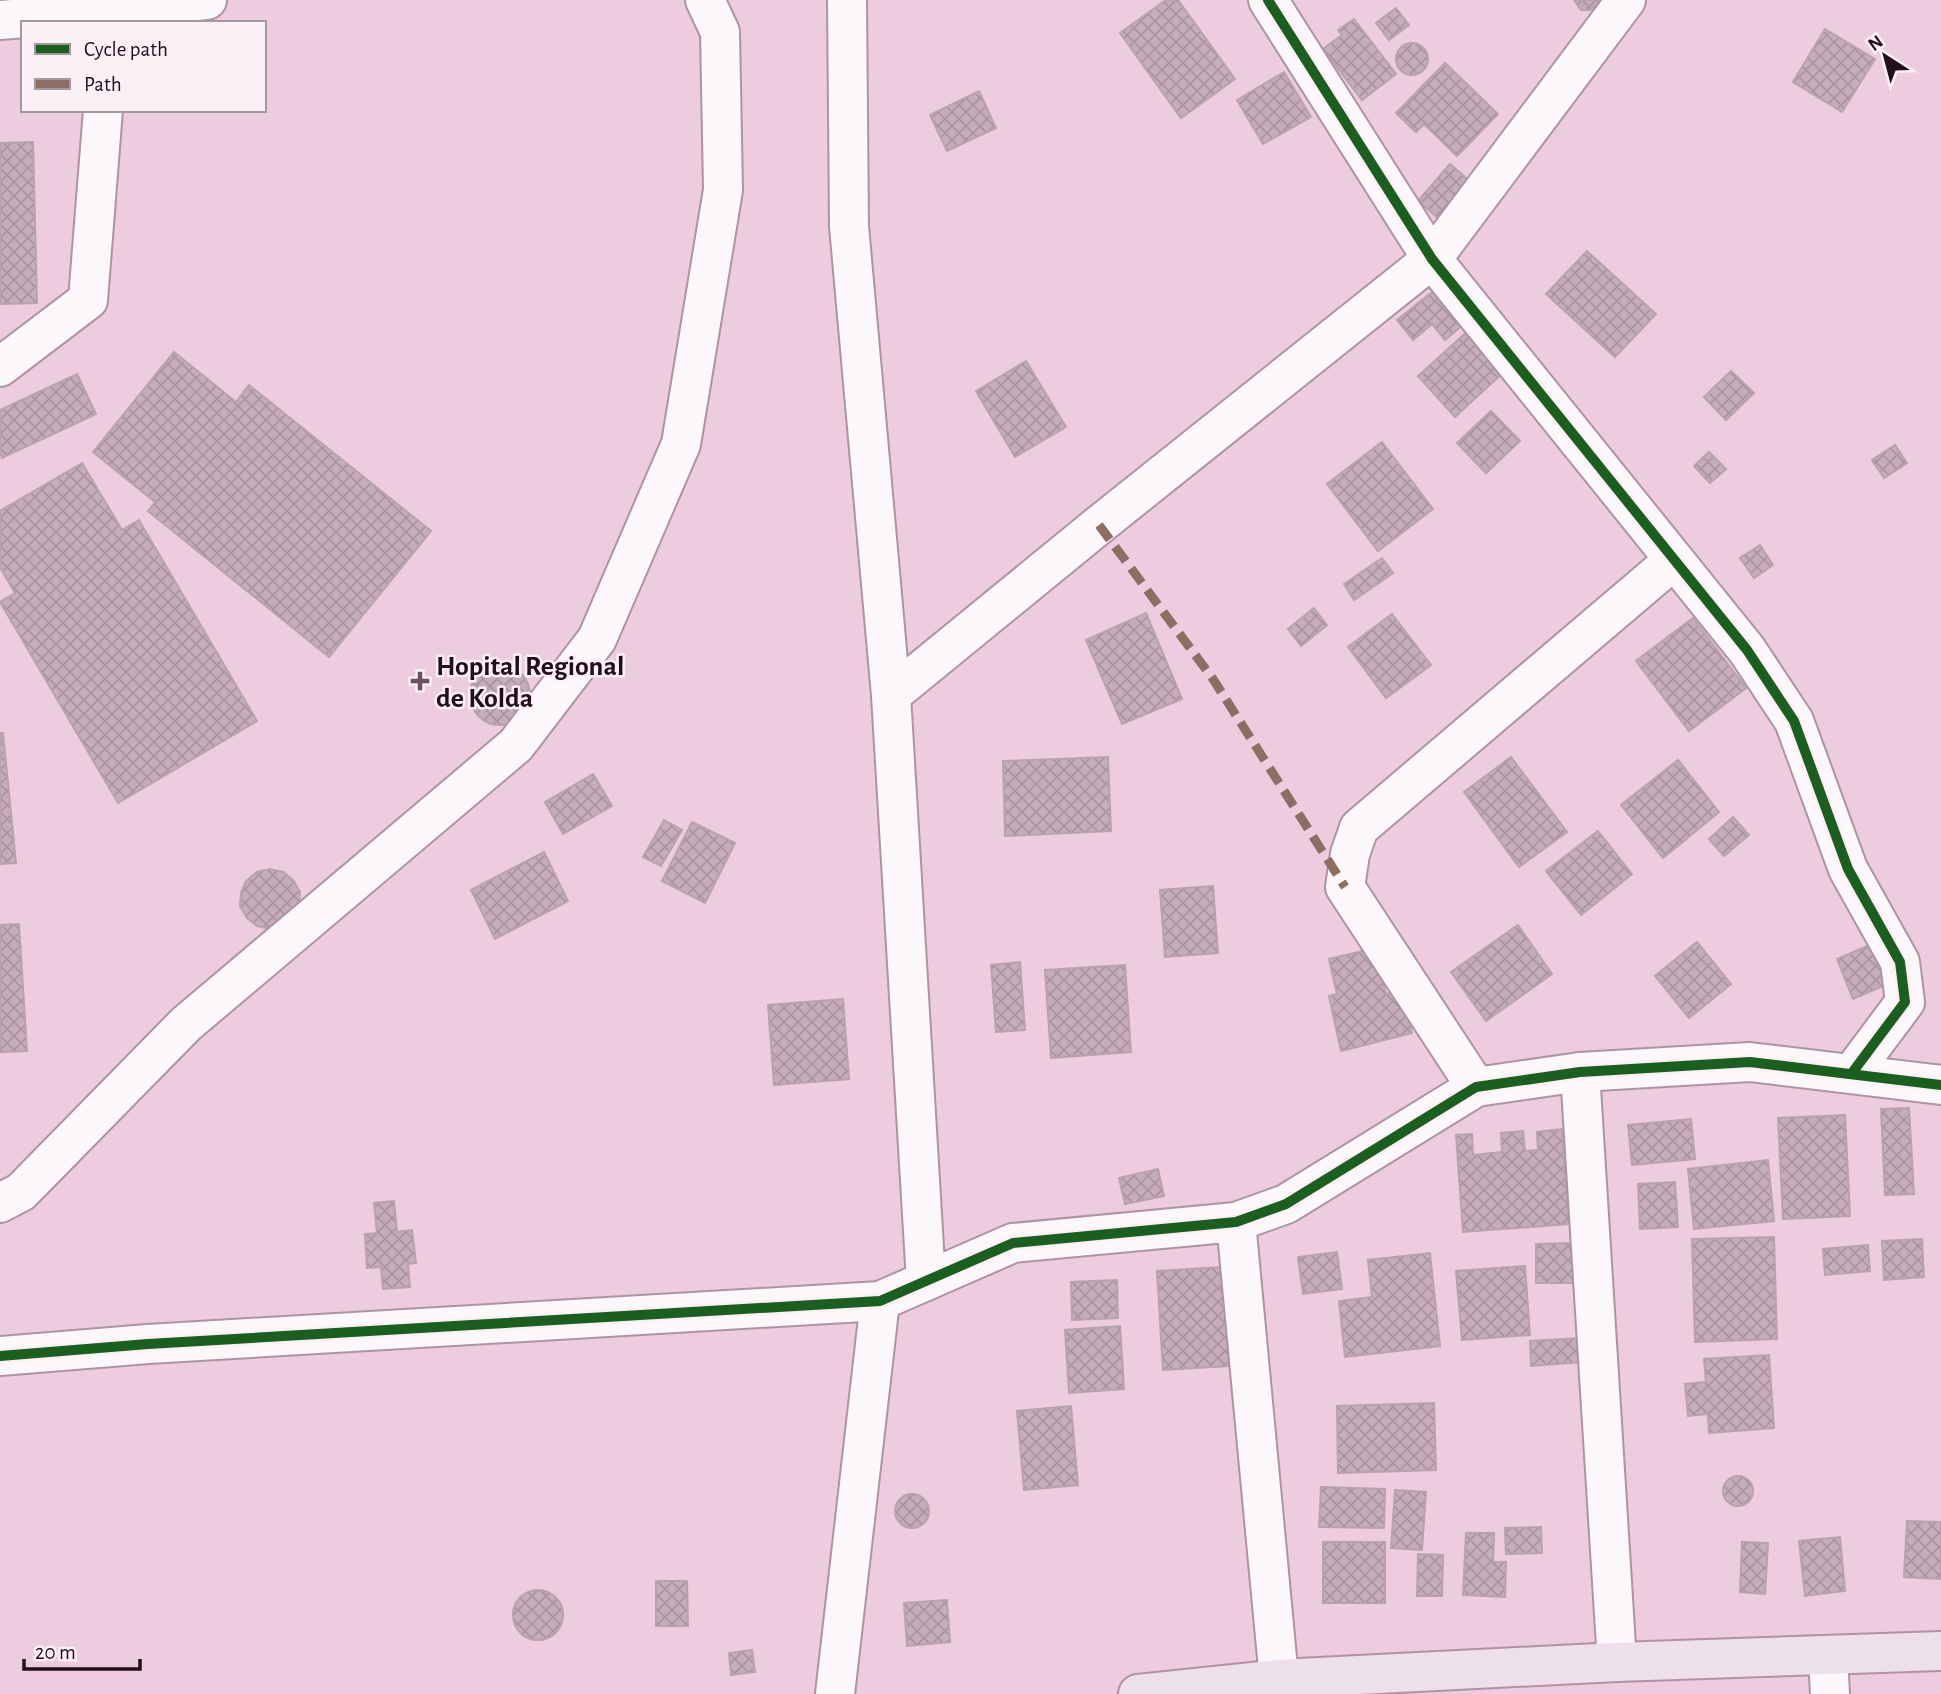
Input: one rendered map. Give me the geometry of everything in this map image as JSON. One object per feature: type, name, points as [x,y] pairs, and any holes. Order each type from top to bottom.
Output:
[{"type":"main road","points":[[1138,1694],[1279,1679],[1617,1662],[1941,1651]]},
{"type":"street","points":[[0,20],[111,17],[207,0]]},
{"type":"street","points":[[0,1203],[21,1192],[186,1024],[516,745],[597,639],[681,444],[686,418],[723,190],[720,33],[705,0]]},
{"type":"street","points":[[847,0],[849,226],[891,695],[926,1281]]},
{"type":"street","points":[[1268,0],[1432,259],[1747,650],[1794,722],[1848,869],[1900,962],[1905,1002],[1852,1073]]},
{"type":"street","points":[[891,695],[1432,259],[1626,0]]},
{"type":"street","points":[[0,367],[88,300],[103,112]]},
{"type":"street","points":[[1476,1087],[1345,887],[1350,854],[1359,828],[1674,560]]},
{"type":"street","points":[[0,1356],[148,1344],[880,1301],[1013,1243],[1237,1222],[1286,1204],[1476,1087],[1580,1072],[1750,1062],[1852,1073],[1936,1092]]},
{"type":"street","points":[[1580,1072],[1617,1662]]},
{"type":"street","points":[[1237,1222],[1279,1679]]},
{"type":"street","points":[[835,1694],[880,1301]]},
{"type":"street","points":[[1828,1656],[1830,1694]]},
{"type":"building","points":[[1166,0],[1178,0],[1235,79],[1181,118],[1120,33]]},
{"type":"building","points":[[1574,0],[1600,0],[1590,10],[1581,10]]},
{"type":"building","points":[[1396,8],[1409,25],[1389,40],[1376,23]]},
{"type":"building","points":[[1354,19],[1396,74],[1362,100],[1323,49],[1342,35],[1338,30]]},
{"type":"building","points":[[1825,29],[1875,59],[1842,112],[1793,82]]},
{"type":"building","points":[[1412,43],[1423,48],[1428,59],[1423,70],[1412,75],[1401,70],[1396,59],[1401,48]]},
{"type":"building","points":[[1445,63],[1498,114],[1457,156],[1424,124],[1416,132],[1396,113]]},
{"type":"building","points":[[1284,72],[1311,117],[1263,144],[1237,100]]},
{"type":"building","points":[[979,91],[996,128],[947,151],[930,115]]},
{"type":"building","points":[[33,142],[37,303],[0,304],[0,143]]},
{"type":"building","points":[[1450,164],[1479,189],[1447,226],[1418,201]]},
{"type":"building","points":[[1587,251],[1656,314],[1615,357],[1546,294]]},
{"type":"building","points":[[1436,289],[1465,323],[1445,340],[1432,324],[1413,340],[1397,320]]},
{"type":"building","points":[[1470,329],[1507,369],[1455,417],[1418,376]]},
{"type":"building","points":[[174,352],[236,402],[249,385],[431,531],[329,657],[148,511],[155,502],[93,452]]},
{"type":"building","points":[[1026,361],[1066,427],[1015,457],[976,391]]},
{"type":"building","points":[[1731,371],[1754,393],[1726,420],[1704,397]]},
{"type":"building","points":[[77,374],[96,414],[2,458],[0,410]]},
{"type":"building","points":[[1491,411],[1520,441],[1486,473],[1457,443]]},
{"type":"building","points":[[1382,442],[1433,509],[1378,551],[1327,484]]},
{"type":"building","points":[[1895,445],[1907,463],[1884,478],[1872,460]]},
{"type":"building","points":[[1709,452],[1726,469],[1710,483],[1694,466]]},
{"type":"building","points":[[82,463],[122,530],[139,520],[257,721],[118,803],[0,602],[15,593],[0,567],[0,511]]},
{"type":"building","points":[[1760,545],[1773,565],[1754,578],[1740,558]]},
{"type":"building","points":[[1382,558],[1393,573],[1354,600],[1344,584]]},
{"type":"building","points":[[1314,608],[1327,625],[1301,646],[1288,629]]},
{"type":"building","points":[[1146,613],[1182,699],[1122,724],[1086,640]]},
{"type":"building","points":[[1392,614],[1431,665],[1386,698],[1348,647]]},
{"type":"building","points":[[1693,618],[1746,688],[1689,731],[1636,661]]},
{"type":"building","points":[[500,665],[517,670],[525,678],[530,695],[525,712],[517,720],[500,725],[483,720],[475,712],[470,695],[475,678],[483,670]]},
{"type":"building","points":[[0,733],[3,733],[16,863],[0,864]]},
{"type":"building","points":[[1108,757],[1111,831],[1005,836],[1003,761]]},
{"type":"building","points":[[1511,757],[1567,832],[1519,867],[1464,792]]},
{"type":"building","points":[[1678,760],[1719,812],[1663,858],[1621,805]]},
{"type":"building","points":[[593,774],[612,806],[563,834],[545,802]]},
{"type":"building","points":[[1733,817],[1749,835],[1724,856],[1709,839]]},
{"type":"building","points":[[664,820],[682,830],[661,866],[643,857]]},
{"type":"building","points":[[692,822],[735,843],[705,903],[662,881]]},
{"type":"building","points":[[1598,831],[1632,874],[1581,915],[1546,871]]},
{"type":"building","points":[[544,852],[568,901],[495,939],[471,890]]},
{"type":"building","points":[[270,869],[283,872],[293,880],[300,892],[299,906],[270,929],[257,926],[247,918],[240,906],[246,881],[257,872]]},
{"type":"building","points":[[1213,886],[1218,953],[1165,957],[1160,890]]},
{"type":"building","points":[[19,924],[27,1051],[0,1052],[0,925]]},
{"type":"building","points":[[1518,925],[1552,974],[1486,1021],[1451,972]]},
{"type":"building","points":[[1697,942],[1731,984],[1689,1018],[1655,976]]},
{"type":"building","points":[[1874,943],[1890,983],[1853,999],[1837,959]]},
{"type":"building","points":[[1375,948],[1386,994],[1403,991],[1412,1033],[1341,1051],[1329,996],[1337,994],[1329,959]]},
{"type":"building","points":[[1020,962],[1025,1030],[996,1032],[991,965]]},
{"type":"building","points":[[1125,965],[1131,1052],[1051,1058],[1045,970]]},
{"type":"building","points":[[843,999],[849,1079],[774,1085],[768,1005]]},
{"type":"building","points":[[1909,1108],[1914,1194],[1885,1195],[1881,1109]]},
{"type":"building","points":[[1845,1115],[1850,1216],[1783,1219],[1778,1118]]},
{"type":"building","points":[[1691,1119],[1695,1159],[1632,1165],[1628,1125]]},
{"type":"building","points":[[1562,1129],[1569,1224],[1463,1232],[1456,1135],[1472,1134],[1473,1155],[1502,1152],[1501,1133],[1523,1131],[1525,1151],[1538,1150],[1537,1132]]},
{"type":"building","points":[[1768,1160],[1774,1221],[1694,1229],[1688,1169]]},
{"type":"building","points":[[1158,1169],[1164,1196],[1125,1204],[1119,1178]]},
{"type":"building","points":[[1675,1182],[1678,1227],[1640,1229],[1638,1184]]},
{"type":"building","points":[[394,1201],[397,1232],[412,1230],[416,1263],[408,1264],[410,1287],[383,1289],[381,1267],[367,1268],[365,1234],[377,1233],[374,1203]]},
{"type":"building","points":[[1774,1237],[1777,1339],[1695,1342],[1692,1239]]},
{"type":"building","points":[[1922,1239],[1924,1277],[1884,1280],[1882,1241]]},
{"type":"building","points":[[1576,1243],[1576,1283],[1536,1283],[1536,1244]]},
{"type":"building","points":[[1868,1245],[1870,1271],[1825,1275],[1823,1249]]},
{"type":"building","points":[[1337,1252],[1342,1289],[1303,1294],[1298,1257]]},
{"type":"building","points":[[1430,1253],[1440,1346],[1345,1357],[1339,1301],[1372,1297],[1368,1260]]},
{"type":"building","points":[[1525,1266],[1530,1335],[1462,1340],[1456,1271]]},
{"type":"building","points":[[1222,1267],[1229,1366],[1163,1370],[1157,1271]]},
{"type":"building","points":[[1117,1280],[1118,1318],[1072,1320],[1071,1282]]},
{"type":"building","points":[[1120,1326],[1124,1389],[1069,1393],[1065,1330]]},
{"type":"building","points":[[1580,1338],[1582,1362],[1531,1366],[1530,1341]]},
{"type":"building","points":[[1769,1355],[1774,1428],[1709,1433],[1708,1414],[1688,1416],[1685,1384],[1706,1382],[1704,1359]]},
{"type":"building","points":[[1434,1403],[1436,1470],[1338,1473],[1337,1406]]},
{"type":"building","points":[[1071,1406],[1078,1485],[1024,1490],[1017,1411]]},
{"type":"building","points":[[1738,1476],[1748,1481],[1753,1491],[1748,1501],[1738,1506],[1728,1501],[1723,1491],[1728,1481]]},
{"type":"building","points":[[1321,1487],[1385,1489],[1384,1528],[1319,1527]]},
{"type":"building","points":[[1395,1490],[1426,1492],[1422,1550],[1391,1548]]},
{"type":"building","points":[[912,1494],[924,1499],[929,1511],[924,1523],[912,1528],[900,1523],[895,1511],[900,1499]]},
{"type":"building","points":[[1907,1521],[1941,1522],[1941,1579],[1904,1577]]},
{"type":"building","points":[[1541,1527],[1542,1553],[1506,1554],[1505,1528]]},
{"type":"building","points":[[1466,1533],[1494,1533],[1493,1562],[1506,1562],[1505,1597],[1463,1595]]},
{"type":"building","points":[[1840,1537],[1845,1591],[1805,1596],[1799,1541]]},
{"type":"building","points":[[1323,1542],[1385,1542],[1385,1603],[1323,1603]]},
{"type":"building","points":[[1742,1542],[1768,1543],[1765,1594],[1740,1592]]},
{"type":"building","points":[[1418,1554],[1443,1555],[1442,1596],[1417,1596]]},
{"type":"building","points":[[656,1581],[687,1581],[688,1626],[656,1626]]},
{"type":"building","points":[[538,1590],[556,1597],[563,1615],[556,1633],[538,1640],[520,1633],[513,1615],[520,1597]]},
{"type":"building","points":[[947,1600],[950,1642],[907,1646],[904,1603]]},
{"type":"building","points":[[752,1650],[755,1672],[731,1675],[729,1653]]},
{"type":"marked path","points":[[1099,525],[1213,679],[1345,887]]},
{"type":"cycle path","points":[[1268,0],[1432,259],[1747,650],[1794,721],[1848,869],[1900,962],[1905,1002],[1852,1073]]},
{"type":"cycle path","points":[[0,1356],[148,1344],[880,1301],[1013,1243],[1236,1222],[1286,1204],[1476,1087],[1580,1072],[1750,1062],[1941,1085]]},
{"type":"place","name":"Hopital Regional de Kolda","points":[[420,681]]}]
